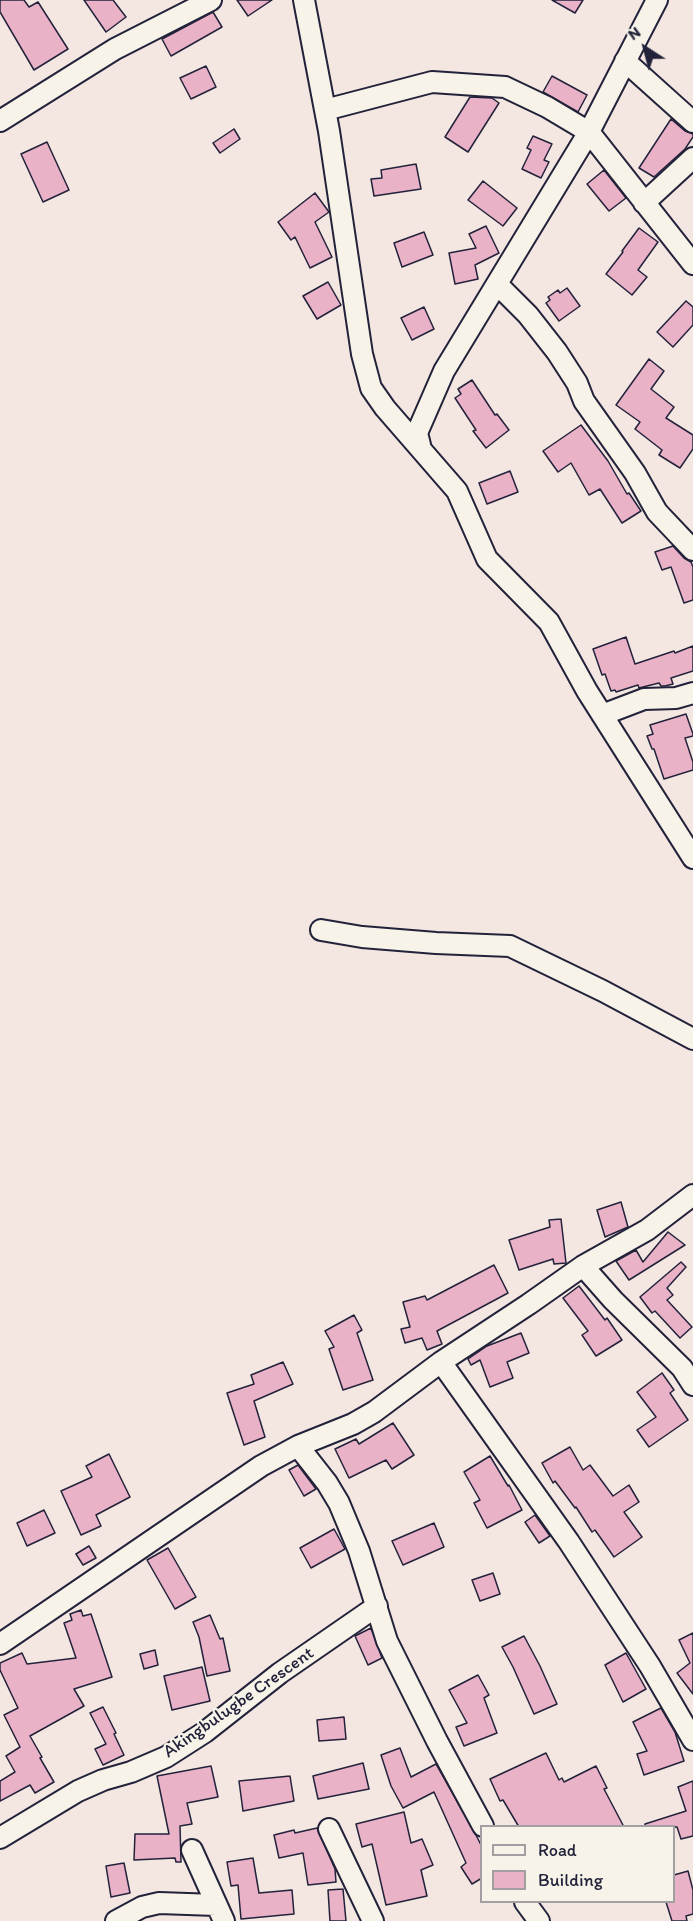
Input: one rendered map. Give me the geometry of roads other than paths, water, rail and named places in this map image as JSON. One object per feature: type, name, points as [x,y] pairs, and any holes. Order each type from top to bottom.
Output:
[{"type":"street","points":[[0,122],[115,49],[211,0]]},
{"type":"street","points":[[304,0],[325,110],[362,354],[371,388],[385,408],[420,445],[457,491],[487,559],[549,622],[602,715],[693,858]]},
{"type":"street","points":[[420,445],[417,433],[444,371],[589,132],[657,0]]},
{"type":"street","points":[[626,61],[693,122]]},
{"type":"street","points":[[325,110],[432,82],[505,87],[547,107],[589,132],[693,264]]},
{"type":"street","points":[[644,203],[693,158]]},
{"type":"street","points":[[497,284],[528,315],[557,352],[577,382],[584,401],[635,473],[657,512],[693,550]]},
{"type":"street","points":[[602,715],[644,699],[676,698],[693,693]]},
{"type":"street","points":[[321,930],[362,937],[510,946],[603,991],[693,1039]]},
{"type":"street","points":[[0,1644],[261,1466],[298,1446],[353,1424],[374,1412],[441,1362],[583,1266],[688,1207]]},
{"type":"street","points":[[583,1266],[613,1300],[682,1368],[693,1385]]},
{"type":"street","points":[[441,1362],[569,1542],[650,1666],[693,1740]]},
{"type":"street","points":[[298,1446],[327,1483],[339,1503],[359,1551],[387,1641],[482,1825]]},
{"type":"street","name":"Akingbulugbe Crescent","points":[[0,1838],[78,1791],[166,1757],[205,1732],[280,1673],[377,1606]]},
{"type":"street","points":[[329,1829],[374,1921]]},
{"type":"street","points":[[192,1850],[220,1913]]},
{"type":"street","points":[[116,1921],[142,1907],[159,1903],[220,1913]]},
{"type":"street","points":[[526,1903],[539,1921]]}]
